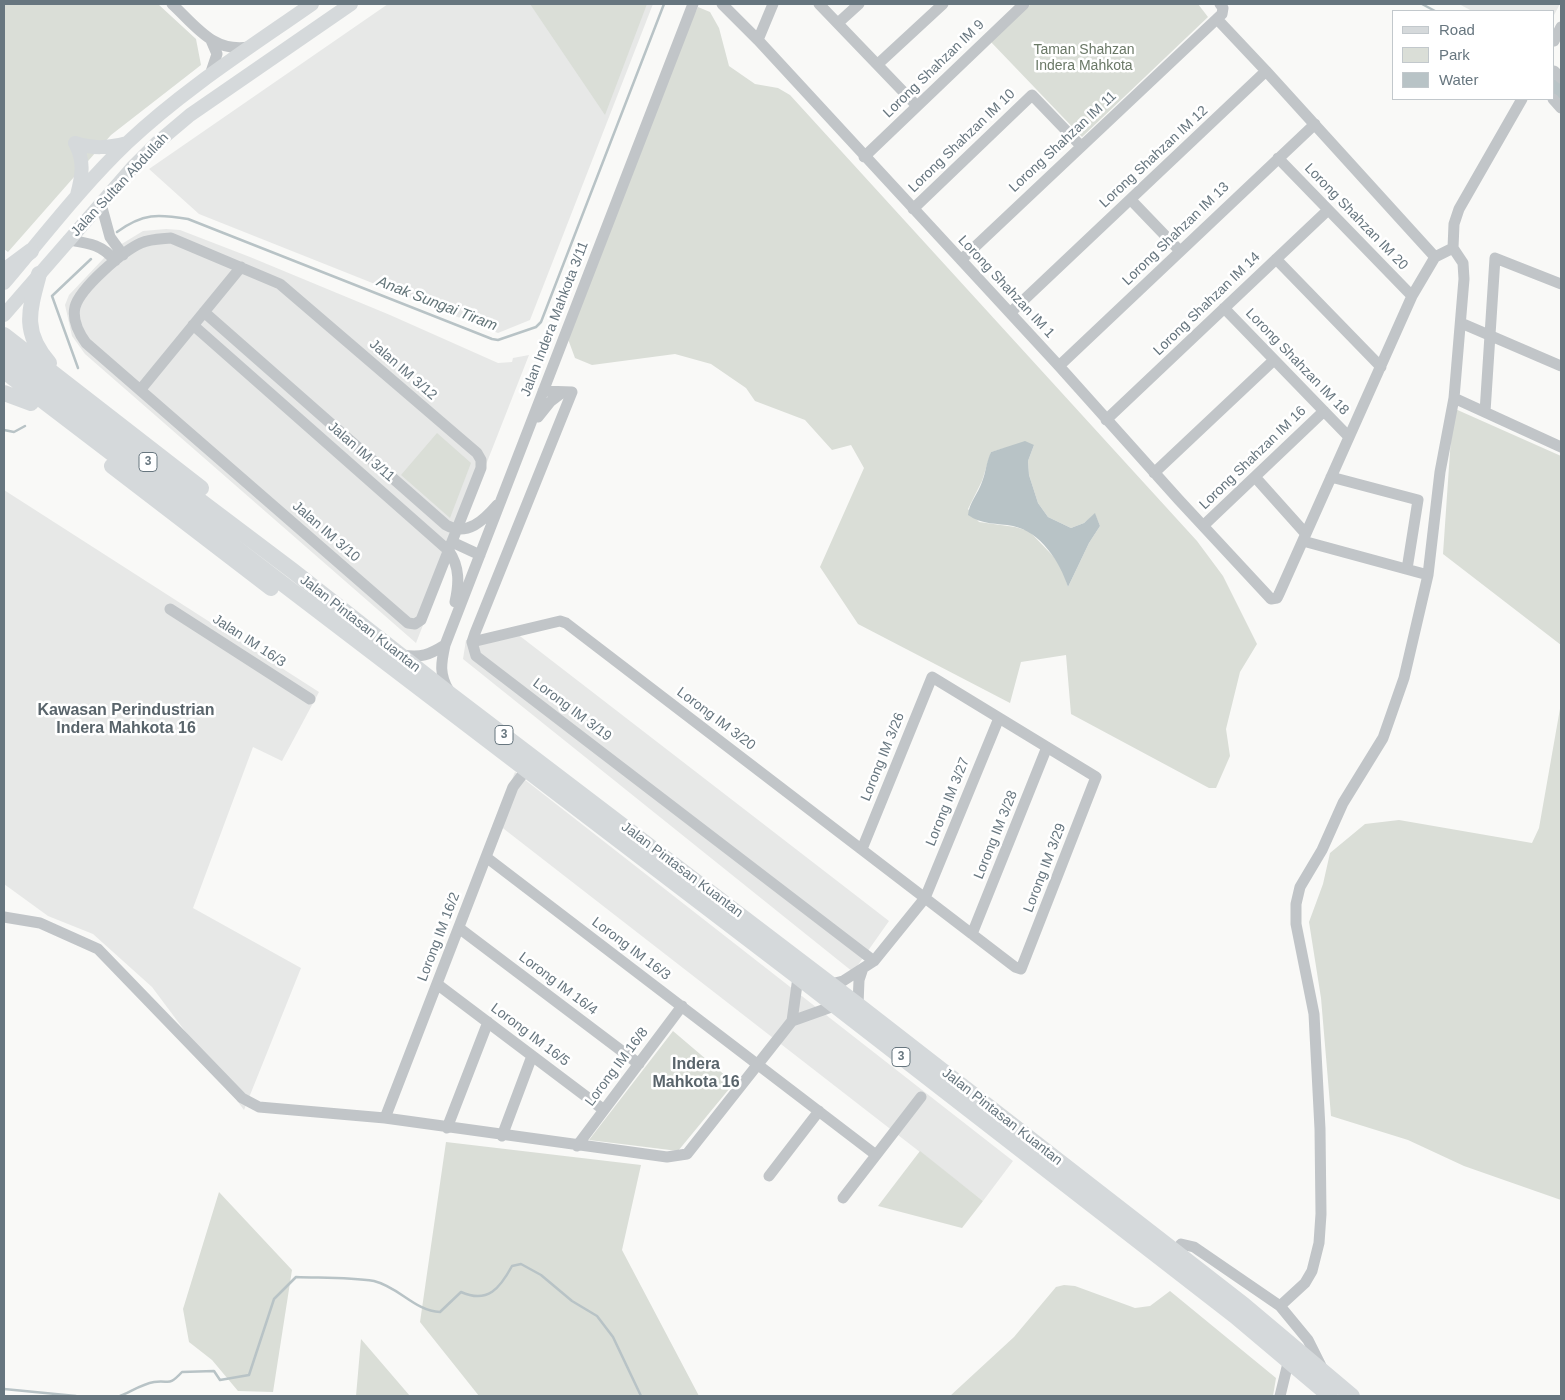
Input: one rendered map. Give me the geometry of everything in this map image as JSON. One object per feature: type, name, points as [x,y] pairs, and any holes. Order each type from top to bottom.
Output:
[{"type":"highway","points":[[4,271],[31,251]]},
{"type":"highway","points":[[39,274],[30,309],[31,332],[39,351],[69,385]]},
{"type":"highway","points":[[7,343],[69,385],[289,557],[326,597]]},
{"type":"highway","name":"Jalan Pintasan Kuantan","points":[[7,343],[288,577],[332,621],[798,977],[1288,1359],[1330,1396]]},
{"type":"highway","name":"Jalan Pintasan Kuantan","points":[[4,371],[288,577],[326,597],[451,695],[831,984],[1244,1305],[1352,1396]]},
{"type":"highway","points":[[4,382],[282,596],[332,621]]},
{"type":"highway","points":[[4,393],[31,403]]},
{"type":"main road","name":"Jalan Sultan Abdullah","points":[[4,283],[77,196],[127,143],[210,75],[312,4]]},
{"type":"main road","name":"Jalan Sultan Abdullah","points":[[4,315],[132,168],[158,142],[190,115],[351,4]]},
{"type":"main road","points":[[77,196],[81,178],[82,158],[75,143],[91,148],[108,148],[127,143]]},
{"type":"main road","points":[[107,163],[132,168]]},
{"type":"street","points":[[172,4],[211,40],[230,49],[250,47]]},
{"type":"street","name":"Jalan Indera Mahkota 3/11","points":[[451,695],[444,683],[440,668],[445,645],[531,426],[552,364],[693,4]]},
{"type":"street","name":"Lorong Shahzan IM 1","points":[[722,4],[758,40],[1059,366],[1154,473],[1271,599],[1277,598],[1305,538]]},
{"type":"street","points":[[758,40],[773,4]]},
{"type":"street","points":[[820,4],[917,106]]},
{"type":"street","points":[[838,23],[859,4]]},
{"type":"street","points":[[878,64],[943,4]]},
{"type":"street","name":"Lorong Shahzan IM 9","points":[[864,157],[1024,4]]},
{"type":"street","points":[[1220,4],[1224,11],[1217,19],[1435,257]]},
{"type":"street","name":"Lorong Shahzan IM 11","points":[[960,260],[1217,19]]},
{"type":"street","points":[[1555,39],[1561,27]]},
{"type":"street","points":[[210,75],[217,54],[211,40]]},
{"type":"street","name":"Lorong Shahzan IM 12","points":[[1010,313],[1266,71]]},
{"type":"street","name":"Lorong Shahzan IM 10","points":[[913,209],[1032,95],[1081,146]]},
{"type":"street","points":[[1280,1306],[1305,1283],[1312,1271],[1319,1243],[1321,1214],[1320,1129],[1314,1014],[1296,924],[1296,904],[1300,887],[1322,850],[1343,804],[1383,738],[1404,678],[1428,575],[1441,463],[1454,398],[1464,270],[1461,257],[1453,248],[1454,224],[1459,209],[1521,100]]},
{"type":"street","name":"Lorong Shahzan IM 13","points":[[1059,366],[1315,124]]},
{"type":"street","name":"Lorong Shahzan IM 20","points":[[1278,158],[1412,296]]},
{"type":"street","points":[[1131,200],[1180,252]]},
{"type":"street","points":[[101,204],[110,237],[119,258]]},
{"type":"street","name":"Lorong Shahzan IM 14","points":[[1106,420],[1328,210]]},
{"type":"street","name":"Jalan IM 3/12","points":[[141,389],[86,342],[79,333],[75,320],[75,308],[79,297],[119,258],[140,243],[171,238],[280,284],[477,454],[481,460],[481,468],[457,529]]},
{"type":"street","points":[[68,240],[98,246],[119,258]]},
{"type":"street","points":[[1305,538],[1412,296],[1435,257],[1453,248]]},
{"type":"street","points":[[1485,412],[1495,258],[1561,284]]},
{"type":"street","points":[[1276,259],[1381,366]]},
{"type":"street","points":[[141,389],[241,267]]},
{"type":"street","name":"Lorong Shahzan IM 18","points":[[1224,308],[1349,437]]},
{"type":"street","name":"Jalan IM 3/11","points":[[204,312],[446,525],[457,529]]},
{"type":"street","points":[[1461,322],[1561,366]]},
{"type":"street","name":"Jalan IM 3/11","points":[[193,325],[450,546],[456,563],[458,577],[452,626]]},
{"type":"street","points":[[1154,473],[1274,360]]},
{"type":"street","points":[[552,364],[558,386],[567,392]]},
{"type":"street","name":"Jalan IM 3/10","points":[[141,389],[408,623],[415,624],[421,620],[457,529]]},
{"type":"street","points":[[543,391],[567,392]]},
{"type":"street","points":[[531,426],[550,402],[567,392]]},
{"type":"street","points":[[472,642],[567,392]]},
{"type":"street","points":[[1454,398],[1561,447]]},
{"type":"street","points":[[302,420],[313,408]]},
{"type":"street","name":"Lorong Shahzan IM 16","points":[[1203,526],[1324,411]]},
{"type":"street","points":[[1255,477],[1305,538],[1428,575]]},
{"type":"street","points":[[1331,477],[1418,500],[1408,569]]},
{"type":"street","points":[[457,529],[469,528],[482,520],[500,502],[507,489]]},
{"type":"street","points":[[450,546],[480,556]]},
{"type":"street","name":"Jalan IM 16/3","points":[[170,609],[310,699]]},
{"type":"street","name":"Lorong IM 3/20","points":[[472,642],[560,620],[566,623],[1015,967],[1021,969]]},
{"type":"street","name":"Lorong IM 3/19","points":[[472,642],[476,656],[874,962]]},
{"type":"street","points":[[400,655],[417,658],[428,656],[445,645]]},
{"type":"street","name":"Lorong IM 3/26","points":[[862,849],[932,677],[999,718]]},
{"type":"street","points":[[999,718],[1047,748]]},
{"type":"street","name":"Lorong IM 3/27","points":[[831,984],[843,981],[874,962],[925,898],[999,718]]},
{"type":"street","name":"Lorong IM 3/29","points":[[1021,969],[1096,777],[1047,748]]},
{"type":"street","name":"Lorong IM 3/28","points":[[972,934],[1047,748]]},
{"type":"street","name":"Lorong IM 16/2","points":[[385,1118],[513,787],[526,770]]},
{"type":"street","name":"Lorong IM 16/3","points":[[486,858],[876,1155]]},
{"type":"street","points":[[4,917],[40,923],[98,949],[242,1098],[258,1107],[385,1118],[502,1136],[666,1157],[687,1154],[792,1021],[798,977]]},
{"type":"street","name":"Lorong IM 16/4","points":[[459,928],[639,1064]]},
{"type":"street","points":[[858,1005],[859,980],[862,971]]},
{"type":"street","name":"Lorong IM 16/5","points":[[437,984],[604,1110]]},
{"type":"street","name":"Lorong IM 16/8","points":[[577,1146],[682,1006]]},
{"type":"street","points":[[792,1021],[834,1006]]},
{"type":"street","points":[[447,1128],[488,1022]]},
{"type":"street","points":[[502,1136],[532,1056]]},
{"type":"street","points":[[843,1198],[920,1097]]},
{"type":"street","points":[[769,1176],[819,1111]]},
{"type":"street","points":[[1174,1252],[1181,1244],[1194,1247],[1280,1306],[1308,1340],[1324,1371]]},
{"type":"street","points":[[1280,1396],[1288,1359]]},
{"type":"shaded area","points":[[388,4],[653,4],[530,320],[498,333],[199,214],[149,169]]},
{"type":"shaded area","points":[[1459,4],[1560,4],[1555,13],[1555,10],[1470,10]]},
{"type":"shaded area","points":[[180,230],[250,257],[390,315],[498,363],[512,362],[513,358],[529,355],[416,643],[85,354],[72,336],[65,305],[69,295],[104,258],[120,245],[143,231]]},
{"type":"shaded area","points":[[4,490],[319,692],[282,761],[253,747],[193,908],[301,968],[244,1110],[152,987],[93,934],[48,916],[4,884]]},
{"type":"shaded area","points":[[516,633],[889,921],[853,972],[463,659],[466,640]]},
{"type":"shaded area","points":[[515,772],[1013,1161],[983,1201],[495,822]]},
{"type":"green space","points":[[4,4],[158,4],[196,39],[201,65],[111,135],[8,252],[4,249]]},
{"type":"green space","points":[[530,4],[647,4],[605,115]]},
{"type":"green space","name":"Taman Shahzan Indera Mahkota","points":[[1031,4],[1198,4],[1208,17],[1082,137],[990,41]]},
{"type":"green space","points":[[698,7],[710,12],[719,28],[729,66],[755,84],[778,88],[790,95],[1197,541],[1223,576],[1257,644],[1240,672],[1226,729],[1230,756],[1216,788],[1209,788],[1071,714],[1066,655],[1021,662],[1010,703],[858,624],[820,567],[864,468],[851,445],[832,450],[805,420],[755,401],[746,388],[711,364],[675,354],[592,365],[575,358],[565,331],[675,50]],"holes":[[[1034,445],[1028,461],[1029,475],[1038,503],[1048,517],[1071,528],[1084,523],[1095,514],[1100,526],[1089,543],[1068,587],[1063,571],[1054,557],[1029,531],[979,522],[968,509],[982,481],[991,452],[1005,448]]]},
{"type":"green space","points":[[1453,408],[1561,456],[1561,645],[1443,554]]},
{"type":"green space","points":[[437,433],[471,463],[450,518],[401,475]]},
{"type":"green space","points":[[1561,703],[1561,1200],[1464,1166],[1408,1140],[1331,1116],[1321,998],[1309,922],[1323,884],[1330,853],[1365,824],[1399,820],[1532,843],[1539,828]]},
{"type":"green space","points":[[673,1031],[734,1083],[678,1151],[589,1140]]},
{"type":"green space","points":[[446,1142],[641,1165],[622,1250],[699,1396],[479,1396],[420,1322]]},
{"type":"green space","points":[[920,1151],[983,1201],[962,1228],[878,1206]]},
{"type":"green space","points":[[219,1192],[292,1270],[273,1392],[238,1391],[212,1360],[189,1342],[183,1309]]},
{"type":"green space","points":[[1064,1285],[1075,1286],[1135,1308],[1150,1306],[1170,1291],[1276,1378],[1273,1396],[950,1396],[1014,1337],[1056,1287]]},
{"type":"green space","points":[[361,1339],[410,1396],[356,1396]]},
{"type":"water","points":[[1025,441],[1034,445],[1028,461],[1029,475],[1038,503],[1048,517],[1071,528],[1084,523],[1095,513],[1100,526],[1089,543],[1068,587],[1060,568],[1041,541],[1023,529],[984,522],[968,515],[970,506],[982,482],[991,452]]},
{"type":"waterway","name":"Anak Sungai Tiram","points":[[117,232],[143,218],[168,216],[188,219],[492,339],[498,340],[536,327],[541,322],[664,4]]},
{"type":"waterway","points":[[1422,4],[1433,10]]},
{"type":"waterway","points":[[1555,87],[1561,92]]},
{"type":"waterway","points":[[78,368],[52,296],[91,259]]},
{"type":"waterway","points":[[4,430],[14,432],[25,426]]},
{"type":"waterway","points":[[120,1396],[150,1383],[171,1381],[182,1372],[214,1371],[220,1380],[249,1375],[274,1299],[296,1277],[345,1278],[374,1281],[391,1288],[423,1308],[440,1312],[461,1292],[479,1296],[492,1292],[503,1281],[512,1266],[521,1264],[541,1275],[572,1301],[597,1316],[613,1337],[641,1396]]},
{"type":"waterway","points":[[4,1389],[76,1396]]},
{"type":"district","name":"Kawasan Perindustrian Indera Mahkota 16","points":[[126,720]]},
{"type":"district","name":"Indera Mahkota 16","points":[[696,1074]]}]
